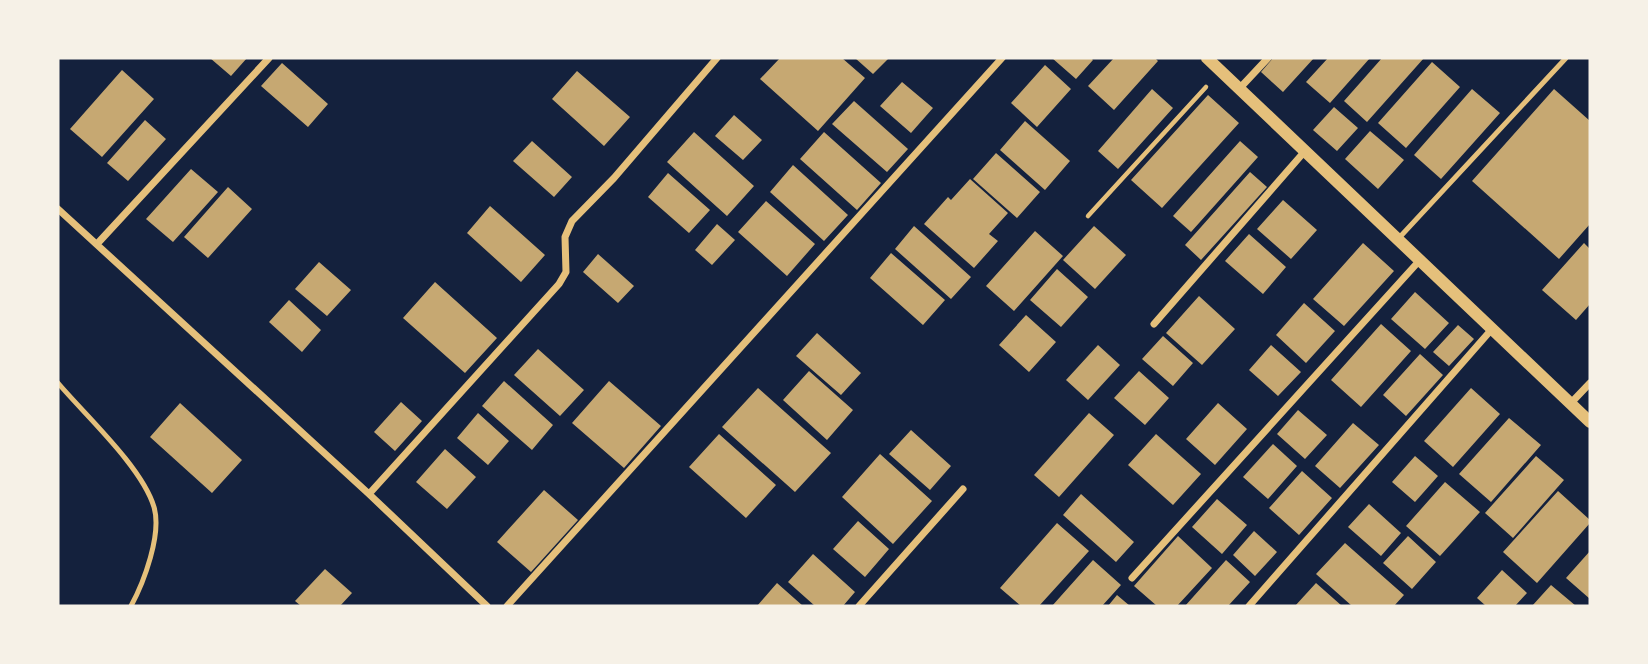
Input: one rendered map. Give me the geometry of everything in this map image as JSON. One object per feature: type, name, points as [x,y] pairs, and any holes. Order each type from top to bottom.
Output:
[{"type":"street","points":[[97,244],[269,58]]},
{"type":"street","points":[[369,494],[559,284],[566,272],[565,237],[572,221],[614,178],[717,58]]},
{"type":"street","points":[[507,606],[1002,58]]},
{"type":"street","points":[[1207,58],[1590,422]]},
{"type":"street","points":[[1240,89],[1268,58]]},
{"type":"street","points":[[1154,324],[1305,151]]},
{"type":"street","points":[[58,209],[487,606]]},
{"type":"street","points":[[1132,578],[1420,260]]},
{"type":"street","points":[[1249,606],[1492,329]]},
{"type":"street","points":[[1570,404],[1590,383]]},
{"type":"street","points":[[859,606],[963,489]]},
{"type":"lane","points":[[1398,239],[1566,58]]},
{"type":"lane","points":[[58,383],[143,480],[155,510],[154,543],[138,593],[131,606]]},
{"type":"path","points":[[1088,216],[1221,71]]},
{"type":"building","points":[[210,58],[247,58],[231,76]]},
{"type":"building","points":[[780,58],[842,58],[865,78],[818,131],[760,79]]},
{"type":"building","points":[[855,58],[889,58],[873,74]]},
{"type":"building","points":[[1052,58],[1091,58],[1093,60],[1076,79]]},
{"type":"building","points":[[1114,58],[1155,58],[1158,61],[1114,110],[1088,86]]},
{"type":"building","points":[[1273,58],[1314,58],[1283,92],[1261,72]]},
{"type":"building","points":[[1328,58],[1370,58],[1330,103],[1306,82]]},
{"type":"building","points":[[1382,58],[1424,58],[1367,122],[1344,101]]},
{"type":"building","points":[[1432,62],[1460,87],[1406,148],[1378,123]]},
{"type":"building","points":[[282,63],[328,104],[308,127],[261,86]]},
{"type":"building","points":[[1045,65],[1071,89],[1037,127],[1011,103]]},
{"type":"building","points":[[122,70],[154,99],[102,157],[70,129]]},
{"type":"building","points":[[577,71],[630,117],[604,146],[552,99]]},
{"type":"building","points":[[902,82],[933,108],[911,133],[880,106]]},
{"type":"building","points":[[1152,89],[1173,108],[1118,169],[1098,151]]},
{"type":"building","points":[[1472,89],[1500,113],[1441,179],[1414,155]]},
{"type":"building","points":[[1554,89],[1590,121],[1590,224],[1559,259],[1472,181]]},
{"type":"building","points":[[1208,95],[1239,123],[1162,208],[1131,180]]},
{"type":"building","points":[[854,101],[908,149],[887,172],[832,124]]},
{"type":"building","points":[[1334,107],[1358,128],[1337,151],[1313,130]]},
{"type":"building","points":[[734,115],[762,140],[743,160],[715,136]]},
{"type":"building","points":[[145,120],[166,139],[128,181],[107,163]]},
{"type":"building","points":[[1025,121],[1070,161],[1045,190],[1000,150]]},
{"type":"building","points":[[1370,131],[1404,160],[1378,189],[1345,159]]},
{"type":"building","points":[[694,132],[754,186],[727,216],[667,162]]},
{"type":"building","points":[[824,132],[881,183],[857,210],[800,159]]},
{"type":"building","points":[[532,141],[572,177],[554,197],[513,161]]},
{"type":"building","points":[[1240,141],[1258,157],[1191,232],[1173,216]]},
{"type":"building","points":[[996,153],[1040,192],[1017,218],[973,179]]},
{"type":"building","points":[[793,165],[848,215],[824,241],[770,192]]},
{"type":"building","points":[[191,169],[218,192],[173,242],[146,219]]},
{"type":"building","points":[[1250,172],[1267,187],[1201,260],[1185,245]]},
{"type":"building","points":[[668,173],[710,210],[689,233],[648,197]]},
{"type":"building","points":[[970,179],[1008,213],[989,234],[998,241],[974,268],[924,224],[948,197],[951,200]]},
{"type":"building","points":[[228,187],[252,209],[208,258],[184,237]]},
{"type":"building","points":[[1283,200],[1317,230],[1291,259],[1257,229]]},
{"type":"building","points":[[766,201],[815,244],[787,276],[738,232]]},
{"type":"building","points":[[490,206],[545,255],[521,282],[467,233]]},
{"type":"building","points":[[717,224],[735,240],[712,265],[695,250]]},
{"type":"building","points":[[914,226],[971,277],[951,299],[895,249]]},
{"type":"building","points":[[1094,226],[1126,255],[1095,289],[1063,260]]},
{"type":"building","points":[[1035,231],[1063,256],[1014,311],[986,286]]},
{"type":"building","points":[[1249,234],[1286,267],[1263,294],[1225,261]]},
{"type":"building","points":[[1363,243],[1394,271],[1344,326],[1313,299]]},
{"type":"building","points":[[1584,243],[1590,249],[1590,304],[1576,320],[1542,290]]},
{"type":"building","points":[[891,253],[945,300],[923,325],[870,278]]},
{"type":"building","points":[[598,254],[634,286],[618,303],[583,272]]},
{"type":"building","points":[[319,262],[351,290],[327,316],[295,289]]},
{"type":"building","points":[[1057,269],[1088,297],[1061,327],[1030,300]]},
{"type":"building","points":[[435,282],[497,338],[465,373],[403,318]]},
{"type":"building","points":[[1415,292],[1449,323],[1425,349],[1391,319]]},
{"type":"building","points":[[1199,296],[1235,329],[1202,365],[1166,333]]},
{"type":"building","points":[[289,300],[321,330],[302,352],[269,322]]},
{"type":"building","points":[[1304,303],[1335,331],[1306,363],[1276,335]]},
{"type":"building","points":[[1026,315],[1056,342],[1029,372],[999,345]]},
{"type":"building","points":[[1381,324],[1411,351],[1361,407],[1331,380]]},
{"type":"building","points":[[1458,325],[1474,339],[1449,366],[1433,352]]},
{"type":"building","points":[[817,333],[861,373],[841,395],[796,356]]},
{"type":"building","points":[[1163,336],[1193,363],[1173,386],[1142,359]]},
{"type":"building","points":[[1098,345],[1120,365],[1088,400],[1066,380]]},
{"type":"building","points":[[1271,345],[1301,372],[1278,396],[1249,370]]},
{"type":"building","points":[[538,349],[584,390],[560,416],[514,375]]},
{"type":"building","points":[[1420,354],[1443,375],[1406,416],[1383,395]]},
{"type":"building","points":[[809,371],[853,410],[827,440],[783,400]]},
{"type":"building","points":[[1139,371],[1169,398],[1145,425],[1114,398]]},
{"type":"building","points":[[504,381],[553,425],[532,450],[482,406]]},
{"type":"building","points":[[609,381],[661,426],[624,468],[572,423]]},
{"type":"building","points":[[758,388],[831,453],[795,492],[722,427]]},
{"type":"building","points":[[1471,388],[1500,414],[1453,467],[1424,441]]},
{"type":"building","points":[[401,402],[422,421],[395,451],[374,432]]},
{"type":"building","points":[[180,403],[242,460],[212,493],[150,437]]},
{"type":"building","points":[[1218,403],[1247,429],[1215,465],[1186,439]]},
{"type":"building","points":[[1298,410],[1327,435],[1305,459],[1277,434]]},
{"type":"building","points":[[478,413],[509,441],[488,465],[457,438]]},
{"type":"building","points":[[1089,413],[1114,435],[1059,497],[1034,475]]},
{"type":"building","points":[[1509,418],[1541,445],[1491,502],[1459,474]]},
{"type":"building","points":[[1353,423],[1379,445],[1340,488],[1315,466]]},
{"type":"building","points":[[911,430],[951,466],[930,490],[889,454]]},
{"type":"building","points":[[719,434],[776,485],[746,518],[689,467]]},
{"type":"building","points":[[1156,434],[1201,474],[1173,505],[1128,465]]},
{"type":"building","points":[[1273,444],[1297,466],[1268,499],[1243,477]]},
{"type":"building","points":[[445,449],[476,477],[447,509],[416,482]]},
{"type":"building","points":[[880,454],[932,501],[893,544],[842,497]]},
{"type":"building","points":[[1415,456],[1438,476],[1415,502],[1392,482]]},
{"type":"building","points":[[1536,456],[1564,480],[1513,538],[1485,513]]},
{"type":"building","points":[[1302,471],[1332,498],[1299,535],[1269,508]]},
{"type":"building","points":[[1445,482],[1480,512],[1440,556],[1406,526]]},
{"type":"building","points":[[544,490],[578,520],[531,572],[497,542]]},
{"type":"building","points":[[1558,491],[1590,520],[1590,523],[1537,583],[1503,552]]},
{"type":"building","points":[[1081,494],[1134,542],[1116,562],[1063,515]]},
{"type":"building","points":[[1217,499],[1247,525],[1222,554],[1192,527]]},
{"type":"building","points":[[1369,504],[1401,533],[1381,556],[1348,527]]},
{"type":"building","points":[[858,521],[889,549],[865,577],[833,549]]},
{"type":"building","points":[[1057,523],[1089,551],[1039,606],[1021,606],[1000,588]]},
{"type":"building","points":[[1254,531],[1277,552],[1255,576],[1233,555]]},
{"type":"building","points":[[1178,536],[1212,568],[1177,606],[1157,606],[1134,586]]},
{"type":"building","points":[[1408,536],[1436,562],[1412,589],[1383,563]]},
{"type":"building","points":[[1345,543],[1404,595],[1394,606],[1352,606],[1316,574]]},
{"type":"building","points":[[1590,551],[1590,599],[1566,578]]},
{"type":"building","points":[[813,554],[855,592],[843,606],[815,606],[788,582]]},
{"type":"building","points":[[1093,560],[1121,585],[1102,606],[1052,606]]},
{"type":"building","points":[[1226,560],[1250,582],[1228,606],[1185,606]]},
{"type":"building","points":[[325,569],[352,593],[340,606],[301,606],[295,601]]},
{"type":"building","points":[[1502,570],[1527,593],[1515,606],[1486,606],[1477,598]]},
{"type":"building","points":[[777,583],[803,606],[757,606]]},
{"type":"building","points":[[1316,583],[1342,606],[1295,606]]},
{"type":"building","points":[[1551,585],[1576,606],[1532,606]]},
{"type":"building","points":[[1117,595],[1130,606],[1108,606]]}]
